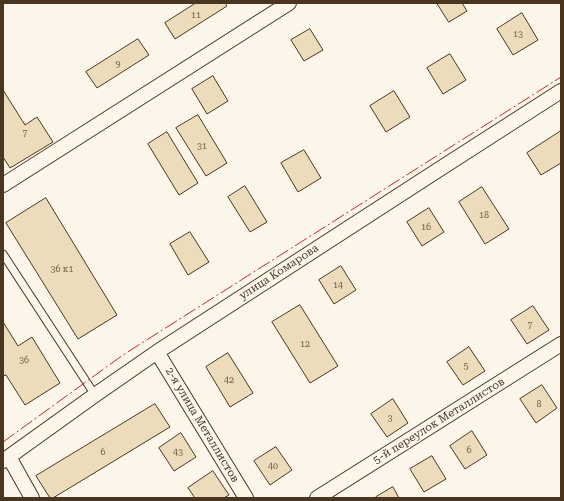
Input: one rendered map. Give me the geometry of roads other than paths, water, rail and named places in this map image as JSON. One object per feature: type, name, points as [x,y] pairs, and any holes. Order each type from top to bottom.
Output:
[{"type":"street","points":[[3,185],[289,3]]},
{"type":"street","name":"улица Комарова","points":[[6,459],[157,352],[561,91]]},
{"type":"street","name":"5-й переулок Металлистов","points":[[317,498],[561,344]]},
{"type":"street","name":"2-я улица Металлистов","points":[[157,352],[246,498]]},
{"type":"street","points":[[6,459],[32,498]]},
{"type":"lane","points":[[3,254],[95,395]]}]
